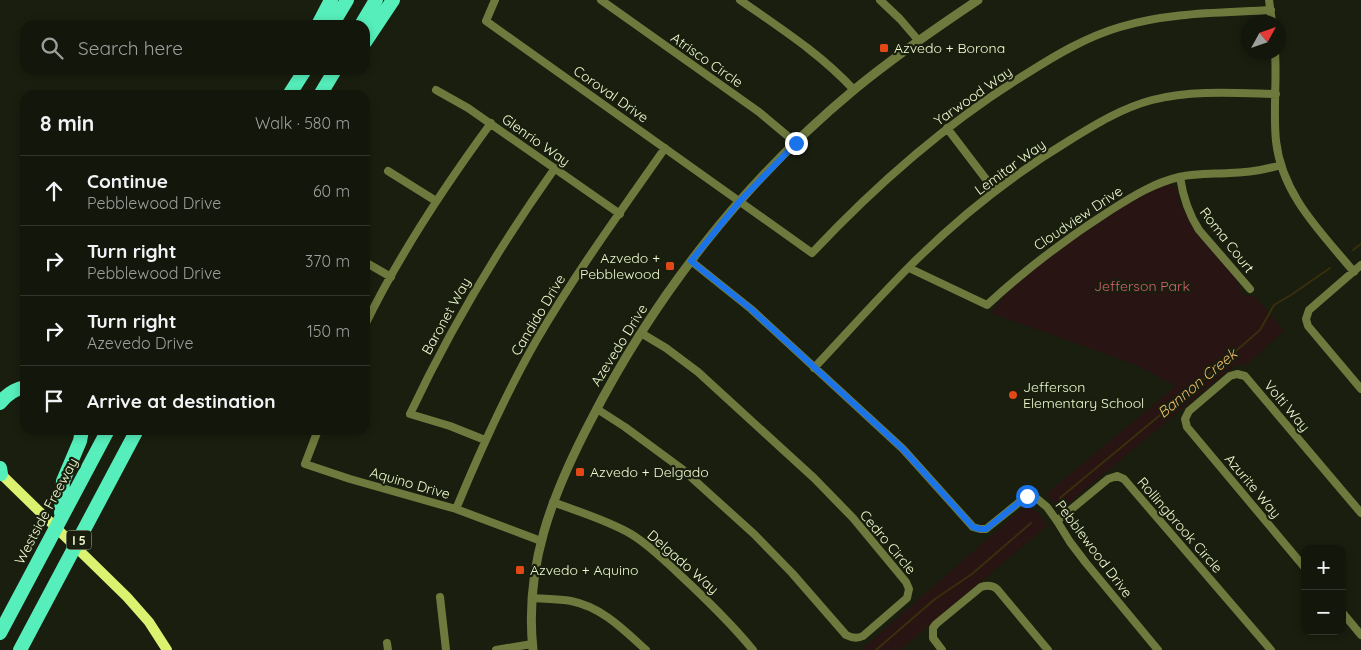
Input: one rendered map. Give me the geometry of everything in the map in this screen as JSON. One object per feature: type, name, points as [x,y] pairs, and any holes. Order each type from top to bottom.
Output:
[{"type":"highway","points":[[321,20],[331,0]]},
{"type":"highway","points":[[335,20],[348,0]]},
{"type":"highway","points":[[364,20],[376,0]]},
{"type":"highway","points":[[370,34],[393,0]]},
{"type":"highway","points":[[285,90],[292,75]]},
{"type":"highway","points":[[292,90],[302,75]]},
{"type":"highway","points":[[324,90],[332,75]]},
{"type":"highway","points":[[324,90],[342,75]]},
{"type":"highway","points":[[0,402],[20,388]]},
{"type":"highway","points":[[60,518],[63,481],[81,435]]},
{"type":"highway","name":"Westside Freeway","points":[[0,634],[105,435]]},
{"type":"highway","name":"I 5","points":[[20,650],[134,435]]},
{"type":"main road","points":[[0,472],[127,596],[149,622],[167,650]]},
{"type":"street","name":"Coroval Drive","points":[[495,0],[486,21],[740,201]]},
{"type":"street","name":"Atrisco Circle","points":[[601,0],[759,112],[796,143]]},
{"type":"street","points":[[740,0],[813,51],[854,90]]},
{"type":"street","points":[[880,0],[918,40]]},
{"type":"street","name":"Azevedo Drive","points":[[533,647],[532,598],[534,574],[541,541],[553,502],[597,408],[640,333],[691,261],[740,201],[796,143],[854,90],[918,40],[978,0]]},
{"type":"street","points":[[1269,0],[1271,15]]},
{"type":"street","name":"Yarwood Way","points":[[740,201],[812,254],[874,190],[947,128],[1015,81],[1073,46],[1096,35],[1139,22],[1164,17],[1271,10]]},
{"type":"street","points":[[1275,60],[1275,126],[1276,143],[1281,165],[1291,190],[1308,218],[1354,272]]},
{"type":"street","name":"Glenrio Way","points":[[436,90],[491,123],[620,214]]},
{"type":"street","name":"Lemitar Way","points":[[814,368],[909,268],[960,220],[1019,174],[1100,122],[1128,108],[1150,101],[1188,94],[1204,92],[1276,94]]},
{"type":"street","points":[[370,315],[390,277],[436,201],[491,123]]},
{"type":"street","points":[[947,128],[995,191]]},
{"type":"street","name":"Candido Drive","points":[[456,508],[485,440],[537,340],[580,270],[665,148]]},
{"type":"street","name":"Cloudview Drive","points":[[909,268],[987,305],[1037,261],[1068,238],[1153,185],[1196,174],[1241,173],[1281,165]]},
{"type":"street","name":"Baronet Way","points":[[485,440],[467,432],[410,414],[476,287],[512,230],[555,168]]},
{"type":"street","points":[[388,171],[436,201]]},
{"type":"street","name":"Roma Court","points":[[1180,177],[1185,204],[1194,222],[1250,289]]},
{"type":"street","name":"Pebblewood Drive","points":[[691,261],[751,309],[903,449],[973,527],[986,529],[1027,496],[1035,497],[1041,501],[1086,564],[1158,650]]},
{"type":"street","points":[[370,265],[390,277]]},
{"type":"street","points":[[1360,384],[1308,326],[1306,319],[1309,310],[1361,265]]},
{"type":"street","name":"Cedro Circle","points":[[597,408],[682,469],[754,534],[774,553],[849,637],[859,638],[863,636],[907,598],[909,589],[906,582],[836,500],[698,372],[666,348],[640,333]]},
{"type":"street","name":"Volti Way","points":[[1185,419],[1188,411],[1230,376],[1242,375],[1248,379],[1361,513]]},
{"type":"street","name":"Azurite Way","points":[[1185,419],[1187,427],[1301,563]]},
{"type":"street","name":"Aquino Drive","points":[[315,435],[305,464],[350,479],[456,508],[541,541]]},
{"type":"street","name":"Rollingbrook Circle","points":[[1057,521],[1108,479],[1117,476],[1124,479],[1271,650]]},
{"type":"street","name":"Delgado Way","points":[[553,502],[614,526],[656,552],[711,603],[753,650]]},
{"type":"street","points":[[942,650],[933,638],[933,628],[981,586],[986,585],[997,589],[1048,650]]},
{"type":"street","points":[[440,596],[446,650]]},
{"type":"street","points":[[532,598],[572,601],[593,608],[616,622],[646,650]]},
{"type":"street","points":[[1346,617],[1361,635]]},
{"type":"street","points":[[496,650],[533,647]]},
{"type":"green space","name":"Jefferson Park","points":[[1167,184],[1176,188],[1180,203],[1194,228],[1235,276],[1242,294],[1254,295],[1284,331],[1245,366],[1240,363],[1235,365],[1064,507],[1059,506],[1046,494],[1176,386],[1134,364],[991,313],[1016,284],[1094,225],[1122,207]]},
{"type":"green space","points":[[1025,506],[1039,513],[1047,526],[900,650],[861,650]]},
{"type":"waterway","name":"Bannon Creek","points":[[1353,250],[1361,244]]},
{"type":"waterway","name":"Bannon Creek","points":[[1060,498],[1260,330],[1274,305],[1330,268]]},
{"type":"waterway","name":"Bannon Creek","points":[[876,650],[935,599],[972,574],[1031,523]]},
{"type":"place","name":"Azvedo + Borona","points":[[884,48]]},
{"type":"place","name":"Azvedo + Pebblewood","points":[[670,266]]},
{"type":"place","name":"Jefferson Elementary School","points":[[1013,395]]},
{"type":"place","name":"Azvedo + Delgado","points":[[580,472]]},
{"type":"place","name":"Azvedo + Aquino","points":[[520,570]]},
{"type":"route","points":[[796,143],[740,201],[691,261],[751,309],[903,449],[973,527],[986,529],[992,526],[1027,496]]}]
